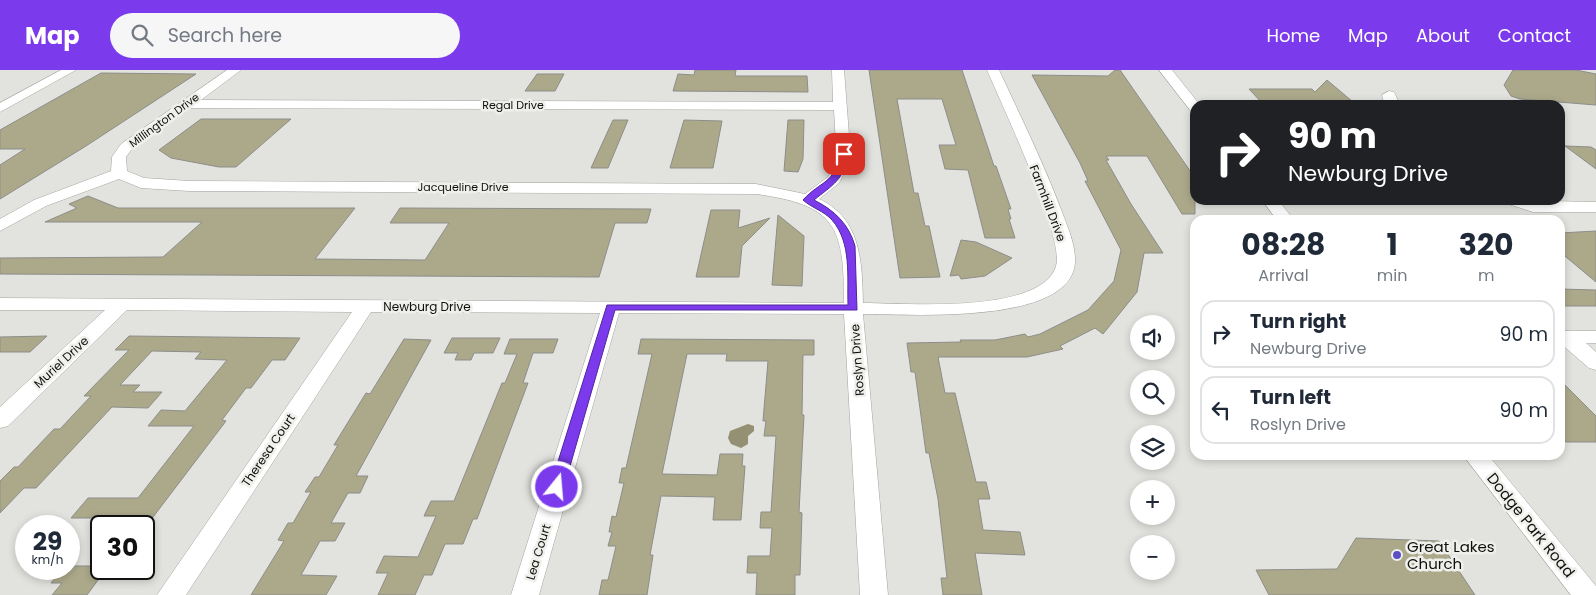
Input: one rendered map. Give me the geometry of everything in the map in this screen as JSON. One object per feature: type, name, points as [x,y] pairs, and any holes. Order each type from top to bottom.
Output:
[{"type":"street","points":[[0,108],[70,70]]},
{"type":"street","name":"Millington Drive","points":[[119,173],[119,157],[126,147],[234,70]]},
{"type":"street","points":[[808,200],[826,188],[842,169],[844,154],[838,70]]},
{"type":"street","name":"Farmhill Drive","points":[[853,308],[970,309],[994,306],[1029,299],[1051,285],[1063,271],[1067,257],[1059,226],[993,70]]},
{"type":"street","points":[[1166,70],[1190,101]]},
{"type":"street","name":"Regal Drive","points":[[186,104],[840,106]]},
{"type":"street","points":[[0,226],[40,202],[119,173]]},
{"type":"street","name":"Jacqueline Drive","points":[[119,173],[141,183],[161,186],[729,188],[779,192],[808,200]]},
{"type":"street","name":"Roslyn Drive","points":[[808,200],[825,209],[836,218],[848,236],[850,246],[874,595]]},
{"type":"street","points":[[1274,205],[1282,215]]},
{"type":"street","points":[[1530,205],[1544,208],[1596,207]]},
{"type":"street","name":"Newburg Drive","points":[[0,304],[853,308]]},
{"type":"street","name":"Muriel Drive","points":[[0,420],[122,305]]},
{"type":"street","name":"Theresa Court","points":[[171,595],[365,306]]},
{"type":"street","name":"Lea Court","points":[[525,595],[611,307]]},
{"type":"street","points":[[1565,337],[1596,336]]},
{"type":"street","points":[[1565,338],[1596,363]]},
{"type":"street","name":"Dodge Park Road","points":[[1479,460],[1587,595]]},
{"type":"shaded area","points":[[748,424],[754,426],[754,431],[748,436],[748,444],[741,448],[731,444],[728,438],[730,431]]},
{"type":"building","points":[[695,70],[736,70],[735,76],[807,76],[808,92],[673,91],[678,74],[694,75]]},
{"type":"building","points":[[869,70],[962,70],[994,166],[996,166],[1011,209],[1008,209],[1011,219],[1009,219],[1015,238],[985,238],[968,170],[945,169],[939,145],[956,145],[942,99],[897,99],[914,193],[918,193],[925,226],[929,226],[940,277],[900,278]]},
{"type":"building","points":[[1115,70],[1120,70],[1190,171],[1190,205],[1195,205],[1195,214],[1182,214],[1147,156],[1106,156],[1109,160],[1106,160],[1131,204],[1163,253],[1144,253],[1137,292],[1103,334],[1095,328],[1060,346],[1063,349],[1027,357],[938,357],[945,393],[955,393],[976,482],[986,482],[990,499],[978,499],[983,530],[1020,532],[1025,555],[975,553],[982,595],[943,595],[941,578],[947,578],[938,499],[929,453],[926,453],[915,372],[911,372],[907,343],[995,340],[1025,334],[1028,337],[1040,334],[1088,310],[1114,281],[1121,250],[1085,181],[1088,181],[1080,163],[1032,75],[1108,76]]},
{"type":"building","points":[[1513,70],[1576,70],[1596,74],[1596,105],[1565,103],[1565,100],[1520,99],[1511,96],[1504,85]]},
{"type":"building","points":[[101,73],[196,74],[86,146],[0,199],[0,165],[25,149],[0,149],[0,130]]},
{"type":"building","points":[[537,74],[564,74],[555,91],[525,91]]},
{"type":"building","points":[[1327,80],[1351,100],[1259,100],[1249,89],[1312,89],[1315,92]]},
{"type":"building","points":[[201,119],[291,119],[236,167],[219,167],[171,158],[159,150]]},
{"type":"building","points":[[613,120],[628,120],[608,168],[591,168]]},
{"type":"building","points":[[684,120],[722,121],[713,168],[670,168]]},
{"type":"building","points":[[788,120],[804,120],[803,159],[798,172],[784,171]]},
{"type":"building","points":[[1565,146],[1591,147],[1596,150],[1596,169]]},
{"type":"building","points":[[88,196],[118,208],[355,208],[315,259],[425,260],[449,223],[390,223],[400,208],[651,209],[647,223],[615,223],[599,277],[0,274],[0,258],[163,257],[202,222],[45,222],[77,208],[69,204]]},
{"type":"building","points":[[711,210],[740,210],[738,228],[770,218],[742,246],[739,277],[696,277]]},
{"type":"building","points":[[778,215],[804,236],[802,286],[772,285]]},
{"type":"building","points":[[1596,231],[1596,282],[1565,256],[1565,233]]},
{"type":"building","points":[[961,240],[976,242],[1012,258],[985,276],[961,279],[959,275],[950,276]]},
{"type":"building","points":[[1565,289],[1596,290],[1596,306],[1565,306]]},
{"type":"building","points":[[47,336],[30,352],[0,352],[0,337]]},
{"type":"building","points":[[129,336],[300,338],[285,360],[272,360],[251,388],[246,388],[222,420],[226,421],[155,515],[90,515],[90,518],[80,518],[80,515],[74,515],[88,498],[138,498],[194,426],[148,426],[161,410],[185,411],[227,360],[195,359],[201,352],[152,351],[120,385],[140,385],[133,392],[162,392],[148,408],[112,407],[36,488],[24,488],[0,513],[0,481],[14,467],[18,467],[54,429],[60,429],[91,396],[84,396],[129,350],[115,350]]},
{"type":"building","points":[[452,338],[500,338],[493,353],[474,353],[471,360],[455,360],[458,353],[444,353]]},
{"type":"building","points":[[404,339],[431,340],[356,476],[368,476],[360,493],[348,493],[331,523],[345,523],[335,541],[320,541],[301,575],[337,576],[326,595],[251,595],[284,541],[278,540],[288,523],[293,523],[311,492],[305,492],[315,477],[319,477],[338,445],[334,445],[366,393],[370,394]]},
{"type":"building","points":[[510,339],[558,339],[553,353],[533,353],[523,383],[528,383],[477,519],[473,519],[463,544],[445,544],[432,575],[424,575],[415,595],[378,595],[388,573],[376,573],[384,556],[418,557],[436,516],[424,516],[431,501],[454,501],[502,383],[505,383],[517,354],[504,354]]},
{"type":"building","points":[[641,339],[814,340],[814,355],[803,355],[802,415],[804,415],[799,512],[802,513],[800,575],[795,575],[795,595],[756,595],[757,573],[747,573],[748,556],[770,556],[772,528],[760,528],[761,512],[771,512],[776,436],[764,436],[766,421],[763,421],[768,361],[726,361],[727,354],[687,354],[662,474],[717,475],[720,454],[743,454],[742,466],[745,466],[741,520],[713,520],[715,497],[661,496],[650,555],[653,555],[647,595],[599,595],[602,580],[608,580],[616,546],[608,546],[612,532],[609,532],[612,516],[616,517],[624,483],[619,483],[622,468],[626,468],[652,354],[638,354]]},
{"type":"building","points":[[1565,385],[1596,416],[1596,442],[1566,442]]},
{"type":"building","name":"Great Lakes Church","points":[[1356,538],[1439,541],[1475,595],[1269,595],[1256,570],[1337,569]]},
{"type":"building","points":[[80,566],[90,566],[90,580],[98,580],[87,595],[52,595],[62,583],[51,583],[53,580],[80,580]]},
{"type":"place","name":"Great Lakes Church","points":[[1397,555]]},
{"type":"route","points":[[557,487],[611,307],[853,308],[848,236],[836,218],[825,209],[808,200],[834,180],[842,169],[844,154]]}]
